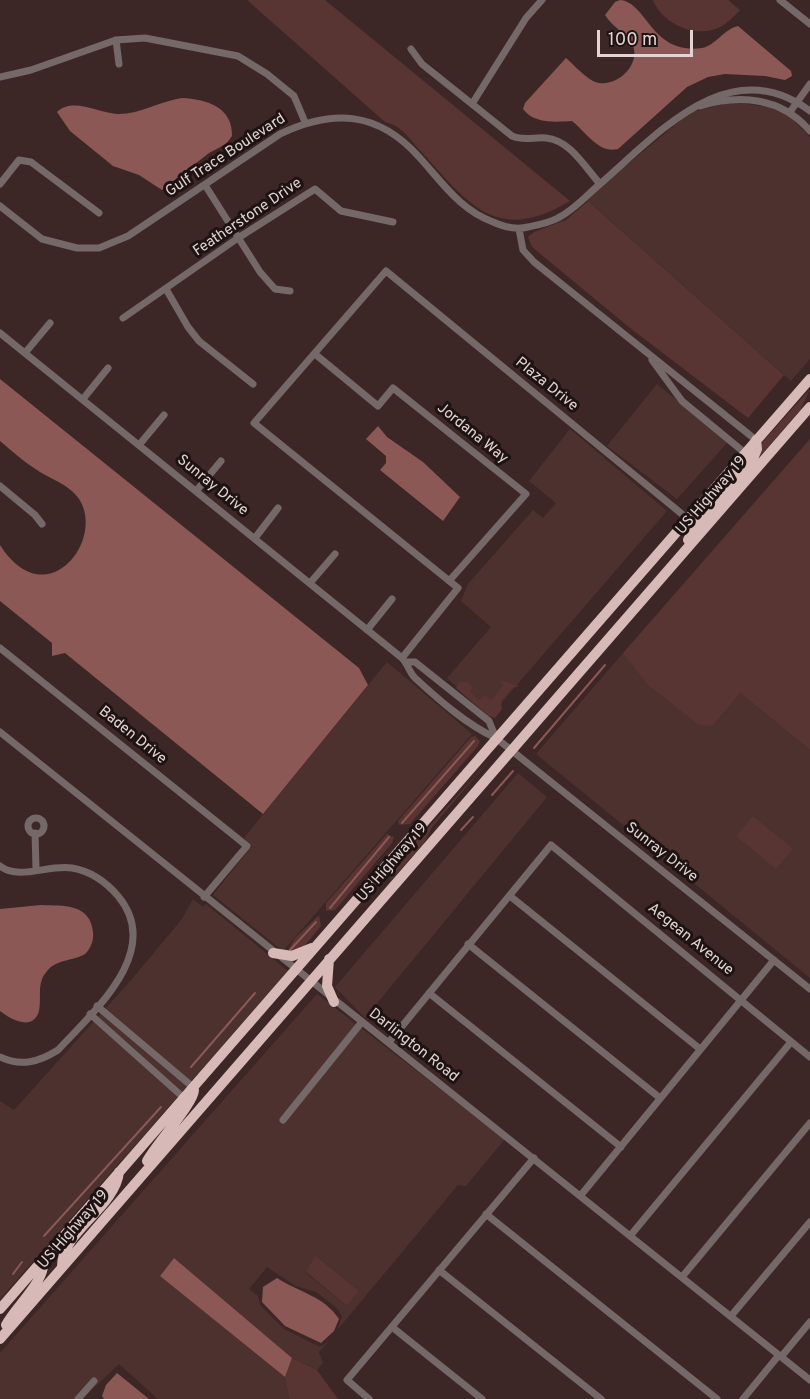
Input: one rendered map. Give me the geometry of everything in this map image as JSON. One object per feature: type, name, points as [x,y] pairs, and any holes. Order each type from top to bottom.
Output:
[{"type":"highway","name":"US Highway 19","points":[[0,1310],[810,379]]},
{"type":"highway","name":"US Highway 19","points":[[0,1338],[810,407]]},
{"type":"highway","points":[[682,554],[695,526],[753,459],[757,449],[756,440]]},
{"type":"highway","points":[[273,953],[292,956],[317,945]]},
{"type":"highway","points":[[329,959],[327,981],[334,1002]]},
{"type":"highway","points":[[135,1182],[158,1141],[186,1108],[194,1094],[194,1088]]},
{"type":"highway","points":[[62,1267],[62,1258],[68,1245],[117,1186],[119,1172]]},
{"type":"highway","points":[[0,1338],[14,1310],[42,1276],[43,1260]]},
{"type":"street","points":[[472,104],[526,18],[542,0]]},
{"type":"street","points":[[780,0],[810,24]]},
{"type":"street","points":[[0,77],[31,70],[116,40],[145,38],[238,56],[267,74],[294,96],[305,122]]},
{"type":"street","points":[[116,40],[118,64]]},
{"type":"street","points":[[411,49],[422,64],[512,136],[526,140],[546,138],[564,144],[600,184]]},
{"type":"street","points":[[790,112],[810,84]]},
{"type":"street","points":[[756,440],[525,254],[519,229],[560,217],[708,98],[735,90],[754,90],[796,101],[810,111]]},
{"type":"street","points":[[694,107],[734,98],[770,103],[790,112],[810,131]]},
{"type":"street","name":"Gulf Trace Boulevard","points":[[0,206],[42,239],[77,248],[99,248],[128,236],[280,134],[305,122],[337,117],[364,119],[396,135],[418,156],[448,193],[464,206],[484,219],[519,229]]},
{"type":"street","points":[[0,184],[20,160],[31,162],[99,213]]},
{"type":"street","points":[[205,185],[260,272],[275,290],[290,291]]},
{"type":"street","name":"Featherstone Drive","points":[[123,318],[238,238],[315,189],[342,212],[393,222]]},
{"type":"street","name":"Plaza Drive","points":[[315,354],[386,271],[688,519]]},
{"type":"street","points":[[166,290],[199,341],[253,384]]},
{"type":"street","points":[[25,353],[50,323]]},
{"type":"street","name":"Sunray Drive","points":[[0,333],[404,660],[413,676],[481,731],[496,738],[810,989]]},
{"type":"street","points":[[315,354],[254,423],[459,588],[404,660]]},
{"type":"street","name":"Jordana Way","points":[[315,354],[378,406],[393,388],[526,494],[449,580]]},
{"type":"street","points":[[649,355],[682,401],[745,453]]},
{"type":"street","points":[[83,399],[108,368]]},
{"type":"street","points":[[139,445],[164,415]]},
{"type":"street","points":[[196,490],[221,461]]},
{"type":"street","points":[[0,486],[35,514],[42,524]]},
{"type":"street","points":[[255,538],[279,508]]},
{"type":"street","points":[[310,583],[334,554]]},
{"type":"street","points":[[367,630],[392,599]]},
{"type":"street","name":"Baden Drive","points":[[0,648],[247,846],[204,897]]},
{"type":"street","name":"Sunray Drive","points":[[404,660],[415,662],[467,702],[489,721],[496,738]]},
{"type":"street","name":"Darlington Road","points":[[0,732],[294,971],[389,1042],[810,1380]]},
{"type":"street","points":[[35,833],[36,869]]},
{"type":"street","name":"Aegean Avenue","points":[[510,896],[551,845],[810,1058]]},
{"type":"street","points":[[0,866],[13,872],[70,867],[92,874],[115,892],[127,909],[133,934],[130,960],[123,974],[58,1050],[45,1059],[17,1062],[0,1057]]},
{"type":"street","points":[[389,1042],[510,896],[700,1049]]},
{"type":"street","points":[[468,945],[660,1098]]},
{"type":"street","points":[[581,1196],[774,960]]},
{"type":"street","points":[[429,993],[621,1147]]},
{"type":"street","points":[[97,1005],[194,1088]]},
{"type":"street","points":[[90,1014],[184,1098]]},
{"type":"street","points":[[102,1025],[110,1016]]},
{"type":"street","points":[[283,1120],[361,1023]]},
{"type":"street","points":[[630,1236],[791,1042]]},
{"type":"street","points":[[682,1277],[810,1123]]},
{"type":"street","points":[[369,1399],[347,1380],[534,1158]]},
{"type":"street","points":[[486,1214],[717,1399]]},
{"type":"street","points":[[731,1316],[810,1222]]},
{"type":"street","points":[[439,1270],[601,1399]]},
{"type":"street","points":[[743,1399],[810,1322]]},
{"type":"street","points":[[392,1327],[482,1399]]},
{"type":"street","points":[[78,1399],[94,1381]]},
{"type":"shaded area","points":[[247,0],[325,0],[570,201],[544,214],[521,219],[501,218],[483,211],[467,200],[403,132],[385,122]]},
{"type":"shaded area","points":[[620,0],[637,9],[671,44],[685,48],[707,47],[728,30],[738,26],[791,71],[792,76],[785,80],[765,76],[725,74],[708,77],[687,87],[618,149],[611,150],[599,145],[572,121],[539,120],[528,114],[523,109],[525,103],[566,58],[586,76],[599,83],[614,81],[631,66],[633,46],[605,15],[615,2]]},
{"type":"shaded area","points":[[653,0],[728,0],[740,10],[722,26],[713,30],[692,31],[682,28],[665,17]]},
{"type":"shaded area","points":[[182,98],[200,100],[223,111],[231,126],[232,136],[226,144],[209,153],[162,190],[139,175],[113,166],[70,131],[57,112],[70,106],[78,106],[125,114]]},
{"type":"shaded area","points":[[733,102],[769,107],[788,115],[810,137],[810,359],[791,381],[586,199],[681,120],[695,111]]},
{"type":"shaded area","points":[[588,201],[784,375],[748,418],[630,328],[532,247],[528,237],[534,232],[566,220]]},
{"type":"shaded area","points":[[0,379],[359,668],[368,685],[263,814],[65,653],[52,656],[52,643],[0,601],[0,545],[18,565],[36,574],[52,573],[67,564],[78,551],[85,534],[85,516],[79,499],[70,489],[32,467],[0,441]]},
{"type":"shaded area","points":[[657,384],[728,442],[677,499],[607,446]]},
{"type":"shaded area","points":[[810,389],[801,409],[759,458],[760,445]]},
{"type":"shaded area","points":[[378,426],[387,437],[423,462],[460,497],[443,521],[380,470],[386,463],[386,456],[366,439]]},
{"type":"shaded area","points":[[570,429],[667,511],[490,716],[447,678],[491,627],[461,601],[468,584],[533,510],[543,518],[556,503],[529,481]]},
{"type":"shaded area","points":[[810,439],[810,750],[740,693],[713,726],[699,725],[648,685],[623,653]]},
{"type":"shaded area","points":[[623,653],[713,726],[740,693],[810,750],[810,978],[536,754]]},
{"type":"shaded area","points":[[387,662],[472,734],[283,951],[213,895],[252,846],[244,838]]},
{"type":"shaded area","points":[[500,680],[519,686],[512,688],[501,701],[502,709],[495,718],[489,716],[456,688],[459,682],[467,682],[473,687],[470,692],[479,700],[485,695],[491,700],[503,685]]},
{"type":"shaded area","points":[[475,736],[480,741],[478,746],[410,824],[399,825],[398,821],[471,737]]},
{"type":"shaded area","points":[[492,757],[432,827],[424,843],[389,882],[402,857]]},
{"type":"shaded area","points":[[518,773],[547,797],[365,1018],[335,987]]},
{"type":"shaded area","points":[[753,816],[793,849],[776,869],[736,836]]},
{"type":"shaded area","points":[[387,834],[394,837],[392,843],[335,910],[326,911],[326,903]]},
{"type":"shaded area","points":[[193,899],[203,907],[206,904],[288,971],[0,1299],[0,1101],[14,1110],[132,979],[182,919]]},
{"type":"shaded area","points":[[41,905],[66,906],[81,911],[91,923],[93,938],[85,954],[55,964],[47,971],[42,981],[40,1006],[36,1017],[32,1021],[21,1022],[0,1011],[0,909]]},
{"type":"shaded area","points":[[319,915],[321,926],[301,950],[297,952],[288,950],[295,938]]},
{"type":"shaded area","points":[[317,994],[505,1139],[466,1186],[458,1185],[338,1329],[342,1316],[337,1308],[316,1292],[296,1286],[267,1267],[249,1289],[258,1296],[260,1305],[284,1329],[320,1347],[329,1341],[319,1352],[323,1363],[317,1370],[292,1358],[174,1258],[160,1276],[285,1377],[289,1399],[158,1399],[119,1364],[82,1399],[0,1399],[0,1353]],"holes":[[[315,1255],[359,1291],[347,1306],[306,1273]]]},
{"type":"shaded area","points":[[315,1255],[359,1291],[347,1306],[306,1272]]},
{"type":"shaded area","points":[[174,1258],[292,1358],[285,1377],[160,1276]]},
{"type":"shaded area","points":[[277,1278],[326,1305],[339,1319],[334,1331],[321,1343],[285,1326],[262,1302],[263,1287]]},
{"type":"shaded area","points":[[292,1358],[317,1370],[338,1399],[289,1399],[285,1377]]},
{"type":"shaded area","points":[[117,1373],[149,1399],[104,1399],[102,1396],[106,1385]]},
{"type":"waterway","points":[[534,748],[605,665]]},
{"type":"waterway","points":[[402,823],[474,741]]},
{"type":"waterway","points":[[492,795],[513,771]]},
{"type":"waterway","points":[[461,830],[473,817]]},
{"type":"waterway","points":[[330,908],[389,837]]},
{"type":"waterway","points":[[290,950],[316,922]]},
{"type":"waterway","points":[[191,1067],[255,993]]},
{"type":"waterway","points":[[44,1236],[161,1107]]},
{"type":"waterway","points":[[13,1274],[22,1262]]}]
